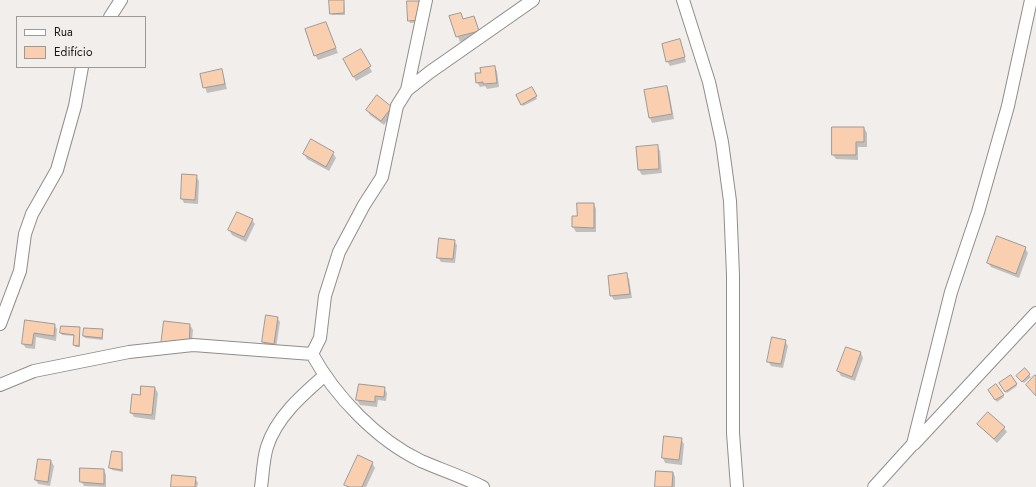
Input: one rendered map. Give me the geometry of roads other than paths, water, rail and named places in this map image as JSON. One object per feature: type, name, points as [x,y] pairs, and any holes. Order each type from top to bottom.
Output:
[{"type":"street","points":[[111,16],[121,0]]},
{"type":"street","points":[[407,90],[426,0]]},
{"type":"street","points":[[312,354],[320,338],[325,296],[340,252],[364,204],[382,177],[397,106],[407,90],[430,72],[533,0]]},
{"type":"street","points":[[683,0],[709,82],[722,142],[730,201],[734,275],[733,433],[737,487]]},
{"type":"street","points":[[913,444],[951,292],[978,212],[1008,106],[1031,0]]},
{"type":"street","points":[[0,324],[20,271],[25,234],[32,214],[57,170],[75,106],[82,68]]},
{"type":"street","points":[[874,487],[1036,313]]},
{"type":"street","points":[[0,385],[34,371],[129,352],[193,345],[312,354]]},
{"type":"street","points":[[312,354],[324,376],[375,431],[420,460],[483,487]]},
{"type":"street","points":[[261,487],[267,448],[273,432],[297,399],[324,376]]}]
